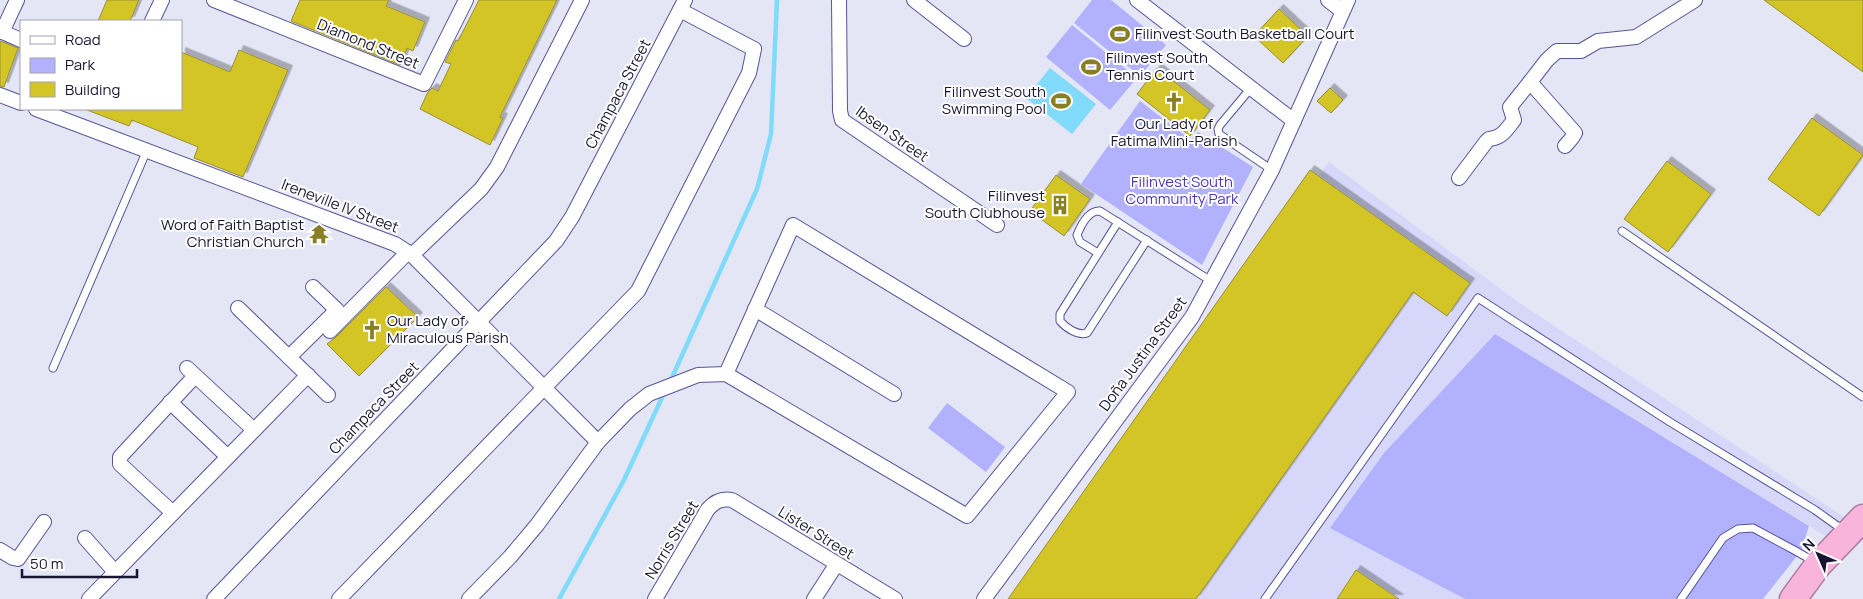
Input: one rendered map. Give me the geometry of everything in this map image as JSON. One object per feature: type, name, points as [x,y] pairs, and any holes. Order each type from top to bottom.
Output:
[{"type":"highway","points":[[1793,599],[1818,565],[1856,526]]},
{"type":"street","points":[[17,0],[1,32],[20,40]]},
{"type":"street","points":[[152,20],[162,0]]},
{"type":"street","name":"Diamond Street","points":[[214,0],[424,84],[463,1]]},
{"type":"street","points":[[330,331],[410,253],[481,189],[497,166],[582,0]]},
{"type":"street","name":"Ibsen Street","points":[[839,0],[840,111],[842,120],[997,225]]},
{"type":"street","points":[[914,0],[964,39]]},
{"type":"street","points":[[1137,0],[1294,121]]},
{"type":"street","points":[[1328,0],[1345,5]]},
{"type":"street","points":[[1459,178],[1489,138],[1496,139],[1514,120],[1510,107],[1547,60],[1557,51],[1581,51],[1598,41],[1636,37],[1695,0]]},
{"type":"street","points":[[340,599],[638,291],[749,73],[754,49],[683,5]]},
{"type":"street","name":"Champaca Street","points":[[214,599],[556,241],[572,217],[683,5]]},
{"type":"street","name":"Doña Justina Street","points":[[984,599],[1192,317],[1272,170],[1345,5]]},
{"type":"street","points":[[1530,82],[1575,132],[1565,146]]},
{"type":"street","points":[[0,95],[20,103]]},
{"type":"street","name":"Ireneville IV Street","points":[[39,110],[395,244],[410,253],[598,442]]},
{"type":"street","points":[[469,599],[510,557],[537,525],[598,442],[630,409],[649,394],[698,374],[726,374],[967,516],[1068,392],[793,225],[726,374]]},
{"type":"street","points":[[289,357],[336,310],[314,287]]},
{"type":"street","points":[[238,308],[328,394]]},
{"type":"street","points":[[755,309],[894,394]]},
{"type":"street","points":[[173,513],[120,464],[120,457],[170,402],[191,372],[254,430]]},
{"type":"street","points":[[89,599],[308,375]]},
{"type":"street","points":[[170,402],[228,457]]},
{"type":"street","name":"Lister Street","points":[[719,500],[732,500],[836,565],[895,599]]},
{"type":"street","name":"Norris Street","points":[[655,599],[708,509],[719,500]]},
{"type":"street","points":[[0,550],[18,559],[44,522]]},
{"type":"street","points":[[85,538],[115,572]]},
{"type":"street","points":[[814,599],[836,565]]},
{"type":"lane","points":[[1252,88],[1220,125],[1218,129],[1219,134],[1272,170]]},
{"type":"lane","points":[[53,368],[147,150]]},
{"type":"lane","points":[[1098,254],[1078,239],[1079,231],[1089,214],[1100,211],[1211,281]]},
{"type":"lane","points":[[1118,222],[1059,317],[1062,324],[1080,334],[1087,333],[1090,330],[1146,240]]},
{"type":"lane","points":[[1622,232],[1863,397]]},
{"type":"lane","points":[[1265,599],[1478,298],[1670,422],[1807,506],[1856,526]]},
{"type":"lane","points":[[1681,599],[1724,538],[1738,529],[1752,528],[1818,565]]},
{"type":"shaded area","name":"Filinvest South Swimming Pool","points":[[1050,68],[1096,104],[1072,134],[1026,98]]},
{"type":"shaded area","points":[[1329,162],[1518,302],[1844,517],[1826,536],[1495,334],[1384,453],[1331,528],[1465,599],[1008,599]]},
{"type":"green space","name":"Filinvest South Basketball Court","points":[[1092,0],[1111,0],[1166,45],[1140,76],[1074,23]]},
{"type":"green space","name":"Filinvest South Tennis Court","points":[[1072,25],[1137,78],[1110,110],[1046,57]]},
{"type":"green space","name":"Filinvest South Community Park","points":[[1140,101],[1191,140],[1198,132],[1253,167],[1202,265],[1081,184]]},
{"type":"green space","points":[[1495,334],[1809,526],[1801,551],[1763,599],[1465,599],[1330,528],[1384,453]]},
{"type":"green space","points":[[947,403],[1005,447],[986,472],[928,428]]},
{"type":"building","points":[[107,0],[139,0],[130,20],[98,20]]},
{"type":"building","points":[[300,0],[389,0],[386,6],[425,22],[413,51],[407,48],[400,65],[291,21]]},
{"type":"building","points":[[479,0],[557,0],[500,117],[503,118],[490,145],[420,109],[432,88],[438,91],[451,64],[445,62]]},
{"type":"building","points":[[1764,0],[1863,0],[1863,72]]},
{"type":"building","points":[[1279,9],[1308,36],[1283,63],[1254,36]]},
{"type":"building","points":[[0,41],[18,48],[4,87],[0,86]]},
{"type":"building","points":[[239,50],[288,70],[243,177],[194,158],[198,147],[132,120],[129,126],[87,110],[182,110],[182,52],[230,72]]},
{"type":"building","name":"Our Lady of Fatima Mini-Parish","points":[[1157,68],[1210,110],[1190,136],[1137,94]]},
{"type":"building","points":[[1330,88],[1343,100],[1331,113],[1317,101]]},
{"type":"building","points":[[1812,118],[1863,155],[1819,216],[1768,179]]},
{"type":"building","points":[[1667,161],[1711,194],[1668,252],[1624,219]]},
{"type":"building","points":[[1310,170],[1470,283],[1447,316],[1413,292],[1196,599],[1008,599]]},
{"type":"building","name":"Filinvest South Clubhouse","points":[[1056,175],[1090,199],[1064,236],[1030,211]]},
{"type":"building","name":"Our Lady of Miraculous Parish","points":[[386,287],[418,317],[359,376],[327,344]]},
{"type":"building","points":[[1356,570],[1399,599],[1337,599]]},
{"type":"waterway","points":[[670,382],[757,189],[771,134],[777,0]]},
{"type":"waterway","points":[[559,599],[624,480],[665,391]]},
{"type":"place","name":"Filinvest South Basketball Court","points":[[1120,34]]},
{"type":"place","name":"Filinvest South Tennis Court","points":[[1091,67]]},
{"type":"place","name":"Filinvest South Swimming Pool","points":[[1061,101]]},
{"type":"place","name":"Our Lady of Fatima Mini-Parish","points":[[1174,102]]},
{"type":"place","name":"Filinvest South Clubhouse","points":[[1060,205]]},
{"type":"place","name":"Word of Faith Baptist Christian Church","points":[[319,234]]},
{"type":"place","name":"Our Lady of Miraculous Parish","points":[[372,330]]}]
